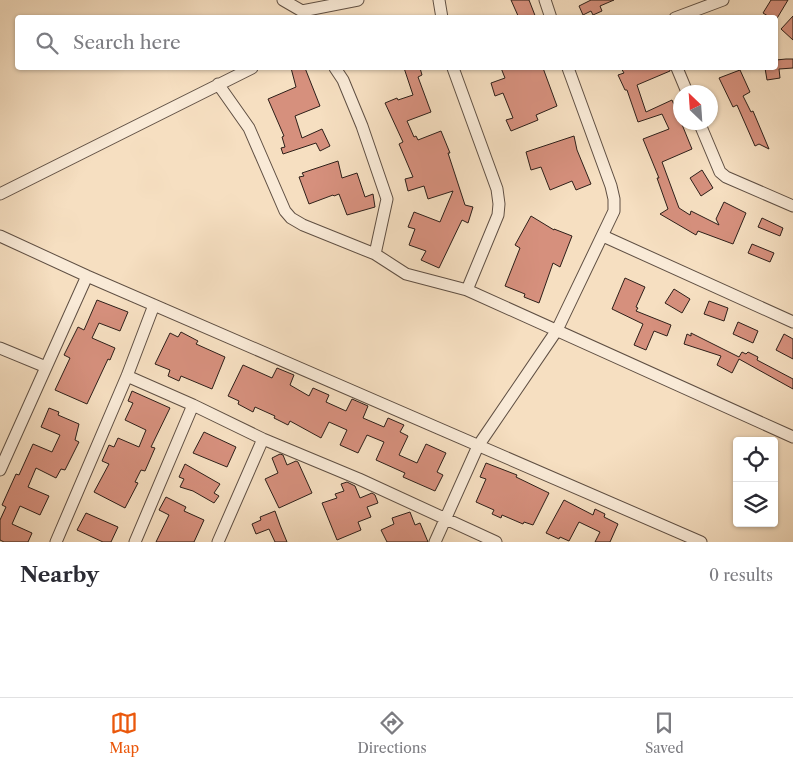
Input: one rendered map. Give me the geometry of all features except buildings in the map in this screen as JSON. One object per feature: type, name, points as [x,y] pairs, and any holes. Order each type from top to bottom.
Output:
[{"type":"street","points":[[283,0],[304,14],[358,0]]},
{"type":"street","points":[[439,0],[442,15]]},
{"type":"street","points":[[545,0],[550,15]]},
{"type":"street","points":[[683,15],[723,0]]},
{"type":"street","points":[[0,194],[248,70]]},
{"type":"street","points":[[336,70],[343,80],[362,126],[387,200],[375,254]]},
{"type":"street","points":[[454,70],[497,189],[500,204],[498,215],[467,290]]},
{"type":"street","points":[[435,542],[444,518],[478,446],[556,330],[614,211],[614,199],[569,70]]},
{"type":"street","points":[[678,70],[684,85]]},
{"type":"street","points":[[218,84],[249,128],[285,211],[303,226],[375,254],[406,274],[467,290],[793,437]]},
{"type":"street","points":[[702,130],[720,172],[726,177],[793,206]]},
{"type":"street","points":[[0,236],[87,276],[701,542]]},
{"type":"street","points":[[603,236],[793,322]]},
{"type":"street","points":[[0,470],[87,276]]},
{"type":"street","points":[[56,542],[127,376],[154,305]]},
{"type":"street","points":[[0,348],[46,367]]},
{"type":"street","points":[[127,376],[263,439],[359,479],[496,542]]},
{"type":"street","points":[[135,542],[193,405]]},
{"type":"street","points":[[218,542],[263,439]]}]
